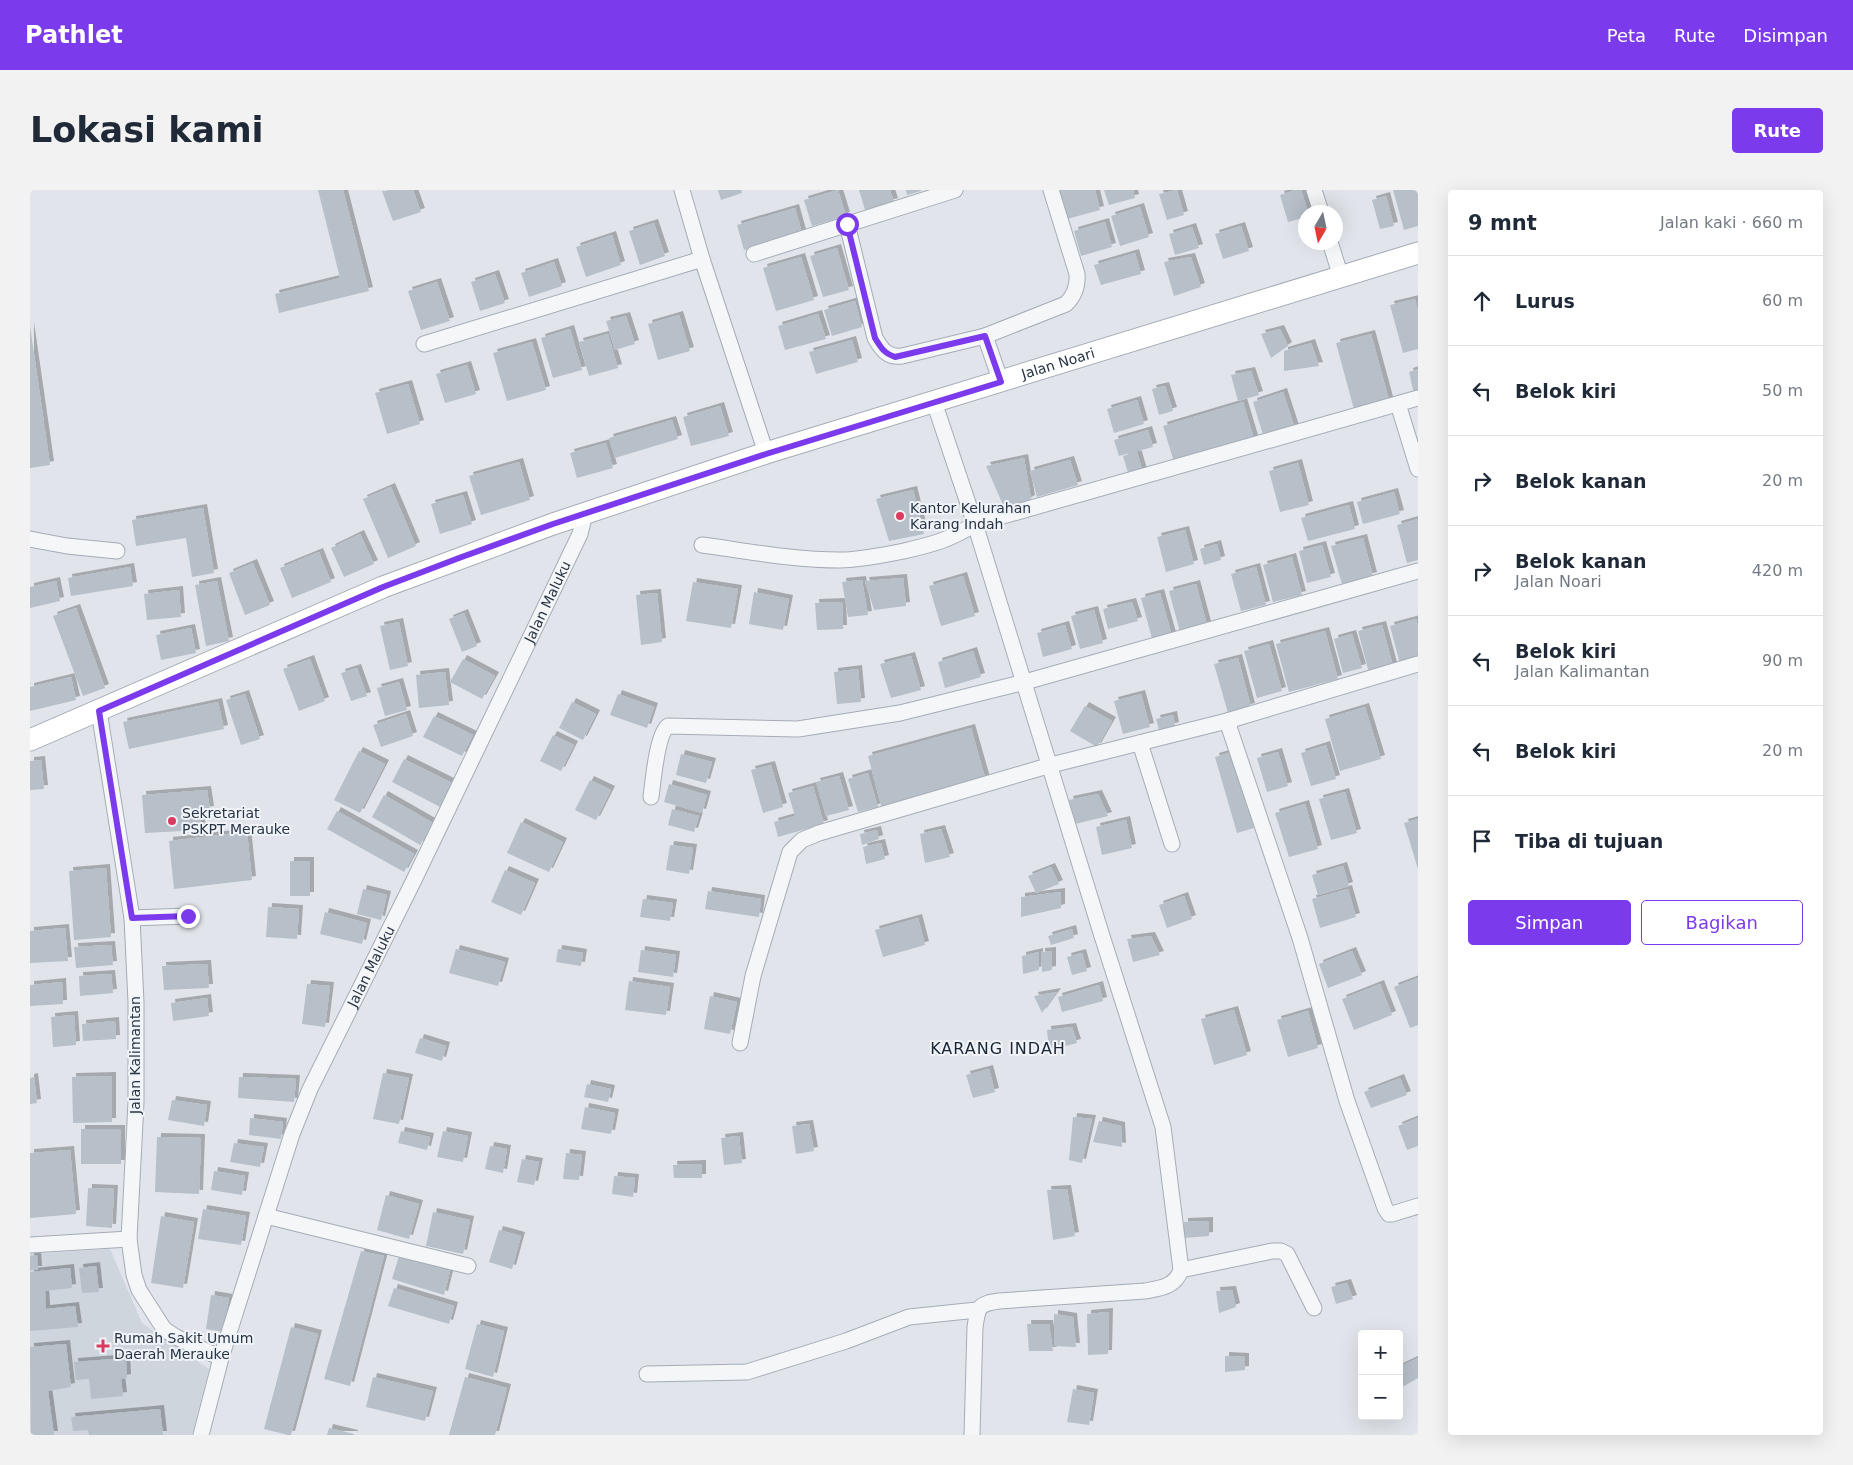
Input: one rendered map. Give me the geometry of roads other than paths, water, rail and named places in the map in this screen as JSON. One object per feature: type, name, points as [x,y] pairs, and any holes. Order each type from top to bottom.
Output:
[{"type":"street","points":[[682,190],[702,259],[766,454]]},
{"type":"street","points":[[754,254],[955,190]]},
{"type":"street","points":[[847,224],[875,338],[887,354],[895,357],[902,356],[985,336],[1066,304],[1075,291],[1078,282],[1077,274],[1051,190]]},
{"type":"street","points":[[1314,190],[1319,205]]},
{"type":"street","points":[[1333,250],[1341,277]]},
{"type":"street","name":"Jalan Noari","points":[[30,740],[383,587],[459,558],[766,454],[1418,254]]},
{"type":"street","points":[[424,344],[702,259]]},
{"type":"street","points":[[985,336],[1001,382]]},
{"type":"street","points":[[702,545],[780,556],[840,560],[875,557],[934,544],[956,536],[975,524],[1418,398]]},
{"type":"street","points":[[647,1374],[747,1372],[846,1341],[910,1317],[977,1310],[986,1303],[999,1301],[1164,1288],[1176,1281],[1181,1270],[1163,1127],[975,524],[934,402]]},
{"type":"street","points":[[1398,404],[1418,469]]},
{"type":"street","name":"Jalan Maluku","points":[[201,1435],[221,1358],[271,1218],[292,1134],[310,1090],[414,880],[580,534],[585,514]]},
{"type":"street","points":[[30,539],[67,546],[117,551]]},
{"type":"street","points":[[651,797],[661,740],[668,726],[798,729],[900,713],[1024,682],[1418,571]]},
{"type":"street","points":[[740,1043],[753,976],[787,861],[794,848],[802,840],[819,833],[1050,765],[1227,721],[1418,664]]},
{"type":"street","name":"Jalan Kalimantan","points":[[99,711],[132,918],[136,1002],[136,1102],[129,1239],[132,1261],[139,1290],[164,1329],[176,1337],[221,1358]]},
{"type":"street","points":[[1227,721],[1300,938],[1347,1101],[1385,1208],[1388,1214],[1392,1214],[1418,1206]]},
{"type":"street","points":[[1140,743],[1172,844]]},
{"type":"street","points":[[132,918],[188,916]]},
{"type":"street","points":[[271,1218],[468,1266]]},
{"type":"street","points":[[30,1245],[129,1239]]},
{"type":"street","points":[[1181,1270],[1280,1250],[1287,1254],[1314,1308]]},
{"type":"street","points":[[972,1435],[977,1310]]},
{"type":"place","name":"Kantor Kelurahan Karang Indah","points":[[900,516]]},
{"type":"place","name":"Sekretariat PSKPT Merauke","points":[[172,821]]},
{"type":"place","name":"Rumah Sakit Umum Daerah Merauke","points":[[103,1346]]},
{"type":"district","name":"KARANG INDAH","points":[[998,1048]]}]
